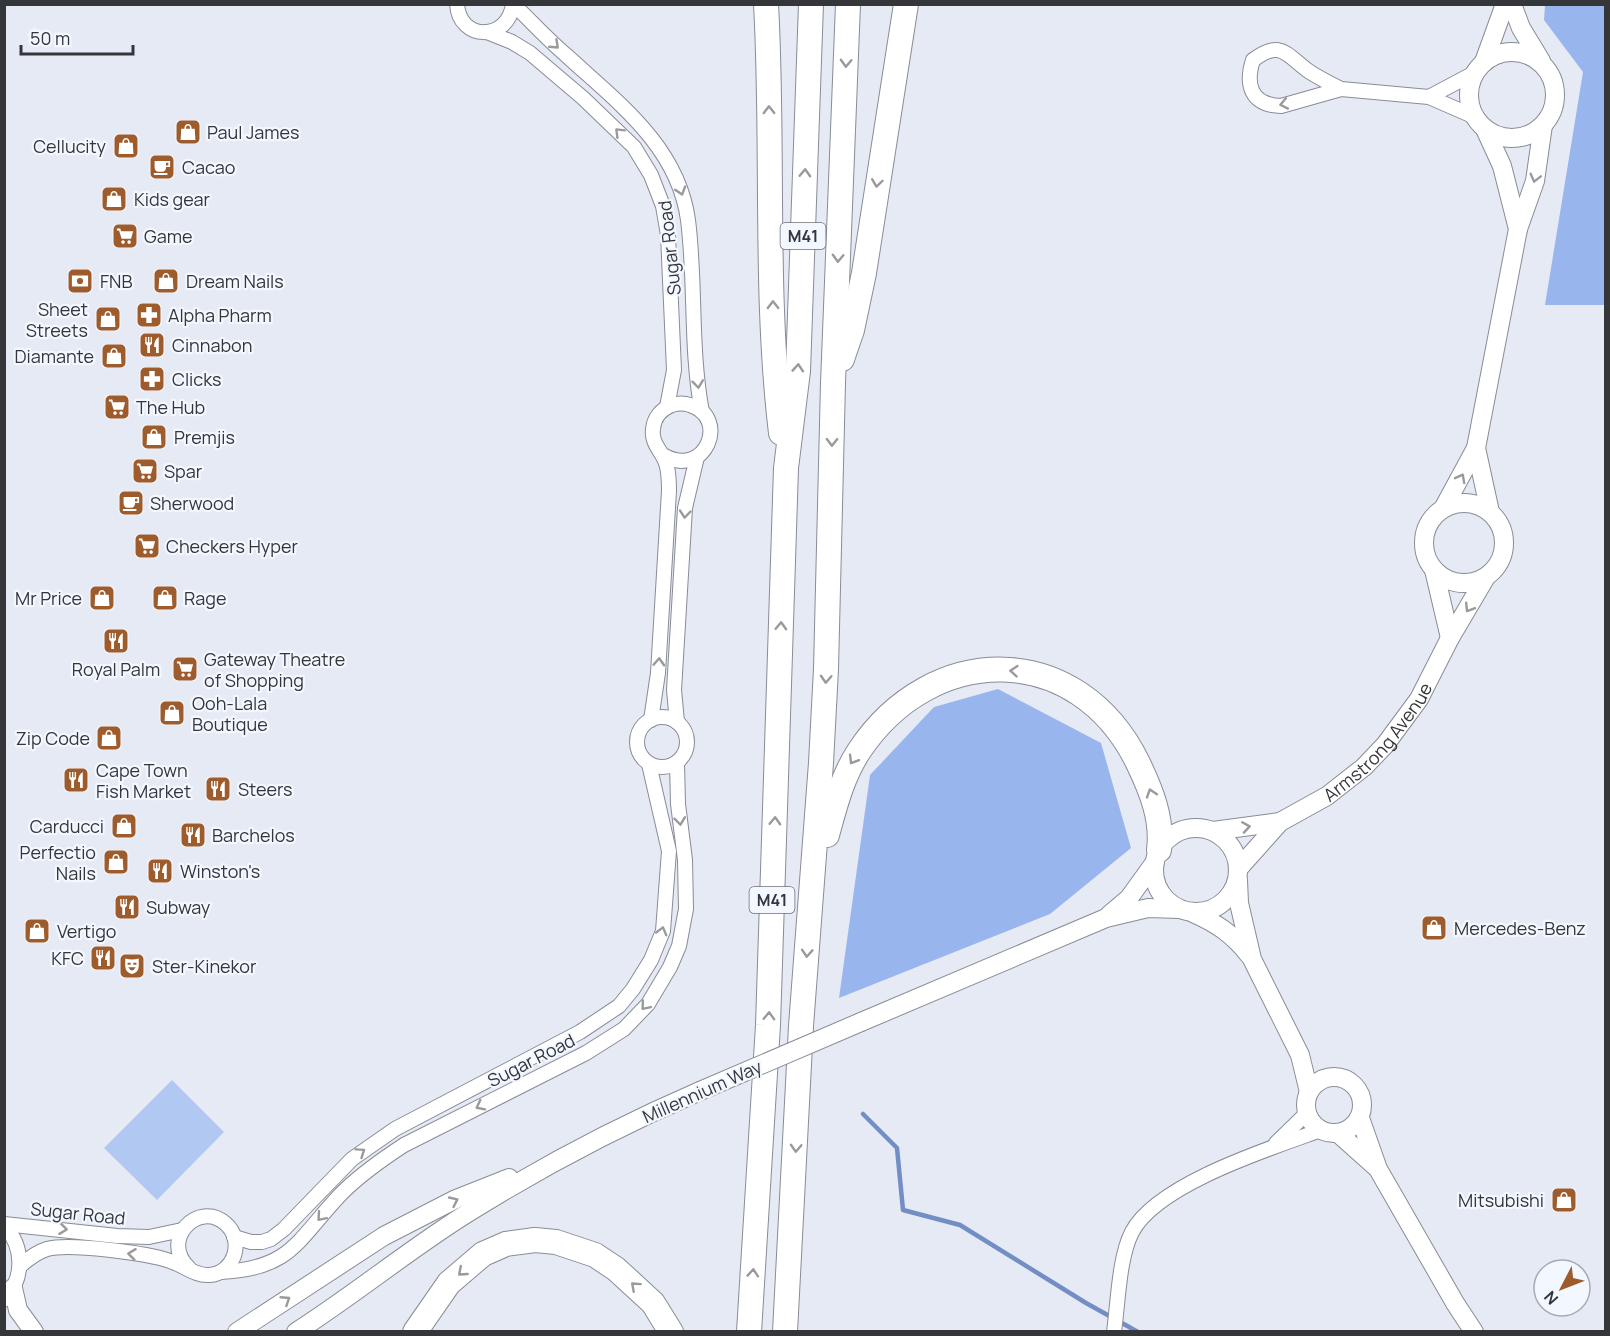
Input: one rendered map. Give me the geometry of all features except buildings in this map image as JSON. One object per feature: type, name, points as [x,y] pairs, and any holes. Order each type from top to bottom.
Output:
[{"type":"highway","points":[[766,4],[775,373],[786,468]]},
{"type":"highway","name":"M41","points":[[749,1332],[768,1025],[786,468],[798,371],[812,4]]},
{"type":"highway","name":"M41","points":[[785,1332],[801,1026],[826,669],[833,383],[848,4]]},
{"type":"highway","points":[[833,383],[852,330],[864,273],[906,4]]},
{"type":"highway","points":[[811,895],[837,797],[847,770],[860,749],[885,719],[910,696],[940,680],[992,669],[1037,674],[1062,682],[1087,699],[1112,722],[1132,750],[1157,811],[1157,856]]},
{"type":"highway","points":[[416,1332],[449,1284],[483,1254],[506,1244],[535,1240],[556,1242],[595,1255],[616,1269],[653,1303],[671,1332]]},
{"type":"street","points":[[488,32],[506,23],[513,4]]},
{"type":"street","name":"Sugar Road","points":[[513,4],[565,55],[630,113],[657,145],[677,179],[688,219],[697,380],[702,412]]},
{"type":"street","name":"Armstrong Avenue","points":[[1505,4],[1469,90],[1469,99],[1502,166],[1518,229]]},
{"type":"street","name":"Armstrong Avenue","points":[[1450,638],[1434,570],[1427,559],[1424,539],[1426,529],[1434,514],[1444,507],[1476,448],[1518,229],[1535,180],[1543,125],[1553,110],[1555,91],[1553,82],[1521,28],[1512,4]]},
{"type":"street","name":"Sugar Road","points":[[454,6],[462,22],[467,26],[512,42],[530,53],[583,98],[634,147],[651,175],[663,206],[668,235],[674,370],[667,407]]},
{"type":"street","points":[[1341,89],[1314,75],[1286,52],[1278,50],[1270,50],[1253,60],[1248,79],[1260,100],[1273,106],[1281,106],[1341,89],[1429,97],[1480,123],[1493,134],[1510,138],[1529,135],[1543,125]]},
{"type":"street","points":[[1429,97],[1501,53],[1529,55],[1544,66]]},
{"type":"street","points":[[651,720],[658,673],[669,490],[667,465],[654,441],[653,429],[656,418],[667,407],[686,404],[702,412],[710,426],[711,435],[709,444],[697,457],[688,489],[674,690],[677,722]]},
{"type":"street","name":"Armstrong Avenue","points":[[1213,831],[1280,822],[1327,796],[1364,766],[1385,745],[1419,699],[1450,638],[1486,577],[1497,567],[1503,556],[1505,545],[1503,533],[1498,521],[1490,512],[1476,448]]},
{"type":"street","points":[[663,455],[680,461],[697,457]]},
{"type":"street","points":[[1444,507],[1466,502],[1479,505],[1490,512]]},
{"type":"street","points":[[1434,570],[1443,578],[1465,584],[1486,577]]},
{"type":"street","points":[[664,717],[677,722],[684,729],[687,749],[677,763],[663,768],[649,764],[641,756],[637,746],[638,735],[644,725],[651,720],[664,717]]},
{"type":"street","name":"Sugar Road","points":[[221,1272],[245,1270],[270,1264],[297,1245],[340,1195],[378,1161],[404,1145],[586,1053],[624,1029],[648,1004],[679,946],[686,909],[685,860],[678,804],[677,763]]},
{"type":"street","name":"Sugar Road","points":[[234,1237],[251,1242],[271,1239],[284,1229],[351,1159],[395,1129],[580,1032],[619,1006],[651,960],[663,931],[669,851],[649,764]]},
{"type":"street","name":"Armstrong Avenue","points":[[1238,873],[1280,822]]},
{"type":"street","points":[[1252,958],[1222,927],[1186,911],[1162,895],[1154,873],[1157,856],[1173,835],[1192,828],[1213,831],[1231,846],[1238,873],[1239,903],[1252,958],[1300,1055],[1309,1092]]},
{"type":"street","name":"Millennium Way","points":[[1106,918],[1129,898],[1157,856]]},
{"type":"street","points":[[1186,911],[1212,910],[1221,904],[1235,888],[1238,873]]},
{"type":"street","name":"Millennium Way","points":[[296,1332],[465,1215],[560,1158],[650,1113],[1106,918],[1148,908],[1186,911]]},
{"type":"street","points":[[1300,1055],[1330,1077],[1347,1080],[1355,1085],[1363,1101],[1360,1118],[1355,1125],[1339,1134],[1330,1134],[1321,1130],[1310,1120],[1307,1113],[1309,1092],[1314,1085],[1330,1077]]},
{"type":"street","points":[[1272,1147],[1307,1113]]},
{"type":"street","points":[[1360,1118],[1378,1169],[1473,1332]]},
{"type":"street","points":[[1114,1332],[1122,1268],[1132,1232],[1146,1215],[1163,1199],[1210,1174],[1272,1147],[1321,1130]]},
{"type":"street","points":[[1339,1134],[1378,1169]]},
{"type":"street","points":[[237,1332],[384,1236],[456,1199],[560,1158]]},
{"type":"street","points":[[210,1217],[227,1225],[234,1237],[236,1250],[234,1257],[221,1272],[204,1275],[189,1268],[179,1253],[178,1241],[182,1230],[198,1218],[210,1217]]},
{"type":"street","points":[[4,1224],[16,1243],[20,1266],[9,1294],[34,1332]]},
{"type":"street","name":"Sugar Road","points":[[4,1224],[41,1226],[117,1236],[149,1237],[182,1230]]},
{"type":"street","name":"Sugar Road","points":[[20,1266],[42,1251],[60,1247],[156,1257],[189,1268]]},
{"type":"street","name":"Millennium Way","points":[[310,1332],[325,1313]]},
{"type":"shaded area","points":[[1545,5],[1605,5],[1605,305],[1545,305],[1583,72],[1544,20]]},
{"type":"shaded area","points":[[998,689],[1101,743],[1131,848],[1050,914],[839,998],[870,775],[934,707]]},
{"type":"shaded area","points":[[172,1080],[224,1132],[157,1200],[104,1148]]},
{"type":"waterway","points":[[863,1114],[897,1148],[903,1210],[960,1225],[1086,1303],[1138,1332]]},
{"type":"place","name":"Paul James","points":[[188,132]]},
{"type":"place","name":"Cellucity","points":[[126,146]]},
{"type":"place","name":"Cacao","points":[[162,167]]},
{"type":"place","name":"Kids gear","points":[[114,199]]},
{"type":"place","name":"Game","points":[[125,236]]},
{"type":"place","name":"FNB","points":[[80,281]]},
{"type":"place","name":"Dream Nails","points":[[166,281]]},
{"type":"place","name":"Alpha Pharm","points":[[149,315]]},
{"type":"place","name":"Sheet Streets","points":[[108,319]]},
{"type":"place","name":"Cinnabon","points":[[152,345]]},
{"type":"place","name":"Diamante","points":[[114,356]]},
{"type":"place","name":"Clicks","points":[[152,379]]},
{"type":"place","name":"The Hub","points":[[117,407]]},
{"type":"place","name":"Premjis","points":[[154,437]]},
{"type":"place","name":"Spar","points":[[145,471]]},
{"type":"place","name":"Sherwood","points":[[131,503]]},
{"type":"place","name":"Checkers Hyper","points":[[147,546]]},
{"type":"place","name":"Mr Price","points":[[102,598]]},
{"type":"place","name":"Rage","points":[[165,598]]},
{"type":"place","name":"Royal Palm","points":[[116,641]]},
{"type":"place","name":"Gateway Theatre of Shopping","points":[[185,669]]},
{"type":"place","name":"Ooh-Lala Boutique","points":[[172,713]]},
{"type":"place","name":"Zip Code","points":[[109,738]]},
{"type":"place","name":"Cape Town Fish Market","points":[[76,780]]},
{"type":"place","name":"Steers","points":[[218,789]]},
{"type":"place","name":"Carducci","points":[[124,826]]},
{"type":"place","name":"Barchelos","points":[[193,835]]},
{"type":"place","name":"Perfectio Nails","points":[[116,862]]},
{"type":"place","name":"Winston's","points":[[160,871]]},
{"type":"place","name":"Subway","points":[[127,907]]},
{"type":"place","name":"Mercedes-Benz","points":[[1434,928]]},
{"type":"place","name":"Vertigo","points":[[37,931]]},
{"type":"place","name":"KFC","points":[[103,958]]},
{"type":"place","name":"Ster-Kinekor","points":[[132,966]]},
{"type":"place","name":"Mitsubishi","points":[[1564,1200]]}]
